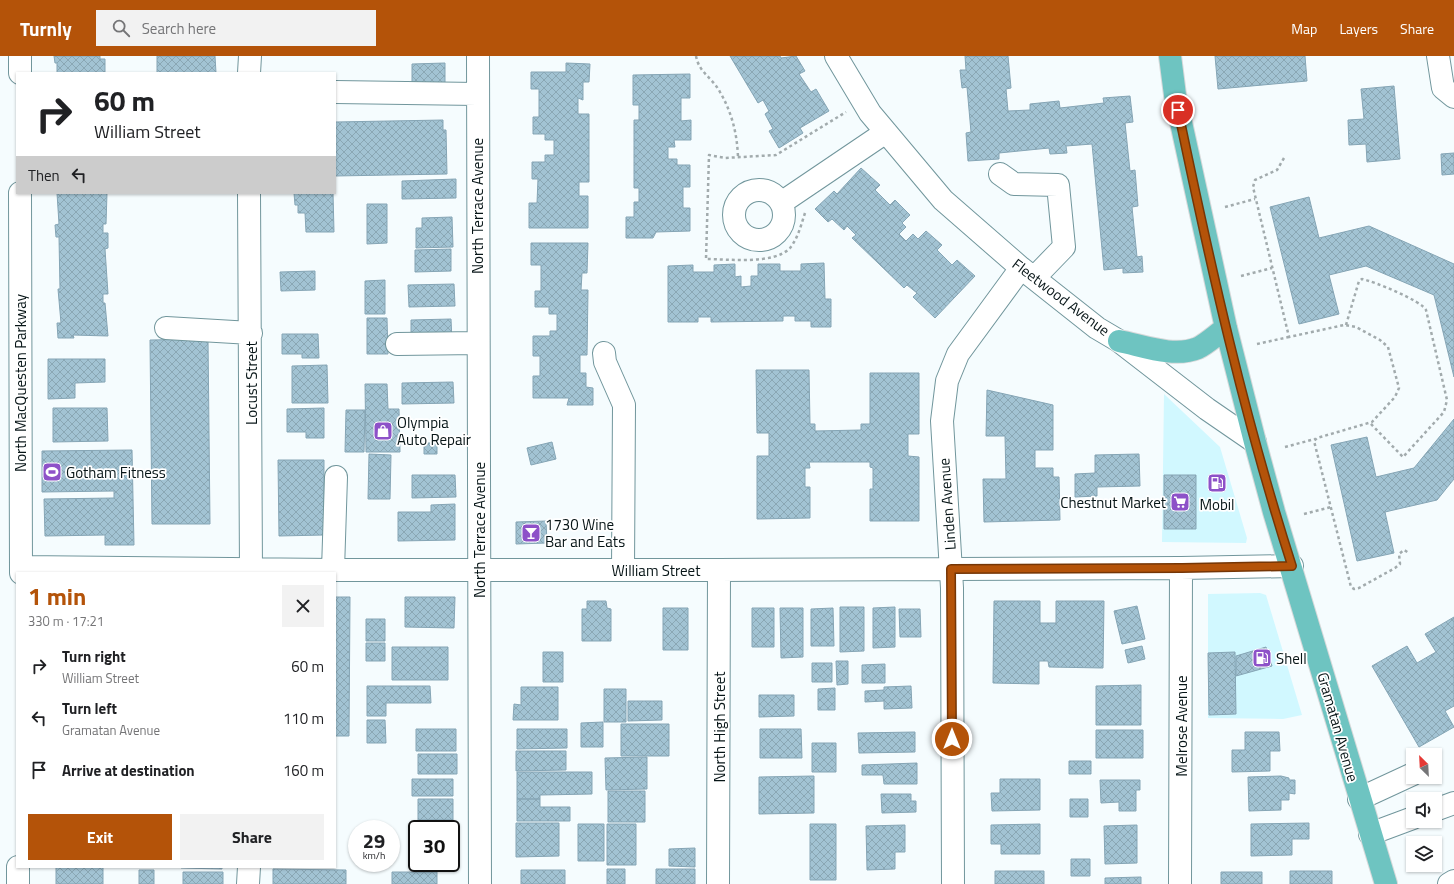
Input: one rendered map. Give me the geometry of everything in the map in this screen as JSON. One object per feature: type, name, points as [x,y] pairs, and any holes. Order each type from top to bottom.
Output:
[{"type":"main road","name":"Gramatan Avenue","points":[[1170,56],[1175,95],[1226,328],[1274,512],[1292,566],[1359,799],[1386,884]]},
{"type":"main road","points":[[1119,341],[1174,352],[1185,351],[1201,346],[1226,328]]},
{"type":"street","points":[[20,56],[20,72]]},
{"type":"street","points":[[249,72],[250,56]]},
{"type":"street","name":"North Terrace Avenue","points":[[478,56],[480,884]]},
{"type":"street","name":"Fleetwood Avenue","points":[[836,56],[870,113],[943,200],[1027,273],[1097,328],[1119,341],[1207,409],[1256,442]]},
{"type":"street","points":[[1438,56],[1443,88],[1454,97]]},
{"type":"street","points":[[336,92],[477,94]]},
{"type":"street","points":[[781,203],[886,132]]},
{"type":"street","name":"Linden Avenue","points":[[953,884],[951,569],[942,421],[947,381],[958,354],[1027,273],[1064,247],[1058,185],[1014,184],[1000,174]]},
{"type":"street","name":"North MacQuesten Parkway","points":[[20,194],[21,570]]},
{"type":"street","name":"Locust Street","points":[[249,194],[251,333],[251,571]]},
{"type":"street","points":[[166,328],[251,333]]},
{"type":"street","points":[[397,344],[478,343]]},
{"type":"street","points":[[604,353],[605,362],[624,405],[623,570]]},
{"type":"street","points":[[333,570],[336,477]]},
{"type":"street","name":"William Street","points":[[21,570],[719,570],[1182,568],[1292,566]]},
{"type":"street","name":"Melrose Avenue","points":[[1180,884],[1182,568]]},
{"type":"street","name":"North High Street","points":[[718,884],[719,570]]},
{"type":"street","points":[[1359,799],[1406,777]]},
{"type":"street","points":[[1442,807],[1454,803]]},
{"type":"street","points":[[1370,834],[1406,821]]},
{"type":"street","points":[[18,868],[18,884]]},
{"type":"street","points":[[248,884],[249,868]]},
{"type":"street","points":[[1449,884],[1454,881]]},
{"type":"path","points":[[696,56],[698,66],[720,91],[735,125],[738,158]]},
{"type":"path","points":[[1284,158],[1277,170],[1255,180],[1253,187],[1289,337]]},
{"type":"path","points":[[1226,207],[1255,199]]},
{"type":"path","points":[[1241,276],[1272,268]]},
{"type":"path","points":[[1346,325],[1359,281],[1362,279],[1410,299],[1422,305],[1426,310],[1446,400],[1444,412],[1403,457],[1370,423]]},
{"type":"path","points":[[1258,344],[1346,325],[1356,327],[1385,343],[1388,347],[1399,388],[1395,397],[1370,423],[1285,447]]},
{"type":"path","points":[[1315,439],[1351,587],[1354,589],[1360,588],[1395,568],[1400,564],[1399,554],[1404,550],[1409,553]]},
{"type":"path","points":[[1304,514],[1331,507]]},
{"type":"shaded area","points":[[1164,394],[1220,447],[1247,538],[1246,543],[1162,542]]},
{"type":"shaded area","points":[[1260,593],[1266,595],[1302,715],[1283,719],[1208,718],[1208,594]]},
{"type":"building","points":[[54,56],[100,56],[100,59],[105,59],[105,72],[57,72],[57,63],[55,63]]},
{"type":"building","points":[[157,56],[215,56],[216,72],[157,72]]},
{"type":"building","points":[[730,56],[780,56],[781,58],[796,56],[805,71],[799,74],[811,92],[816,89],[829,111],[800,128],[803,133],[779,148],[769,131],[773,129],[765,114],[769,111],[763,100],[758,103]]},
{"type":"building","points":[[965,56],[1008,56],[1011,88],[1006,89],[1008,111],[1030,110],[1030,104],[1059,101],[1060,108],[1104,103],[1103,98],[1130,96],[1133,122],[1125,123],[1130,171],[1135,170],[1138,206],[1132,207],[1137,257],[1142,256],[1143,272],[1123,273],[1123,268],[1104,270],[1092,144],[1066,146],[1067,153],[1050,154],[1049,148],[999,153],[999,159],[968,161],[966,133],[971,132],[967,87],[962,88],[960,70],[966,70]]},
{"type":"building","points":[[1215,56],[1305,56],[1307,81],[1218,89]]},
{"type":"building","points":[[445,63],[445,85],[412,86],[412,64]]},
{"type":"building","points":[[566,63],[590,64],[589,82],[583,82],[583,100],[578,98],[578,114],[589,114],[589,182],[579,182],[579,196],[588,196],[588,228],[529,228],[529,203],[537,203],[538,179],[532,179],[532,162],[545,162],[545,155],[554,155],[554,140],[545,140],[545,134],[533,134],[533,117],[539,117],[539,89],[531,89],[531,72],[566,72]]},
{"type":"building","points":[[690,74],[690,98],[681,98],[681,121],[691,120],[691,140],[674,140],[675,147],[668,147],[668,159],[677,159],[677,165],[690,165],[690,187],[683,187],[683,208],[690,208],[690,231],[656,232],[653,238],[626,238],[626,217],[634,217],[634,202],[639,202],[639,188],[634,188],[634,120],[639,120],[639,105],[633,105],[633,75]]},
{"type":"building","points":[[1394,86],[1400,159],[1367,162],[1366,144],[1349,145],[1348,120],[1364,119],[1361,89]]},
{"type":"building","points":[[443,120],[443,130],[446,130],[447,174],[336,176],[336,122]]},
{"type":"building","points":[[1454,153],[1454,174],[1442,175],[1441,154]]},
{"type":"building","points":[[861,168],[880,185],[875,190],[890,205],[895,200],[910,215],[902,223],[906,227],[899,234],[906,241],[913,234],[918,239],[926,231],[942,245],[937,250],[952,265],[957,260],[975,276],[935,318],[913,297],[917,293],[907,285],[904,288],[852,238],[856,235],[847,226],[844,230],[832,219],[828,222],[815,209],[834,191],[837,194]]},
{"type":"building","points":[[456,179],[456,198],[402,199],[402,181]]},
{"type":"building","points":[[57,194],[107,194],[106,224],[103,224],[103,233],[108,233],[108,248],[105,249],[108,294],[103,294],[103,303],[105,303],[108,336],[73,335],[74,338],[58,338],[57,323],[61,323],[58,289],[60,289],[59,237],[56,237],[55,225],[59,224]]},
{"type":"building","points":[[294,194],[333,194],[334,232],[306,232],[305,213],[298,213],[298,205],[295,205]]},
{"type":"building","points":[[1309,197],[1319,238],[1369,226],[1454,264],[1454,377],[1434,295],[1366,266],[1329,275],[1339,314],[1299,324],[1270,207]]},
{"type":"building","points":[[367,204],[387,204],[387,243],[367,244]]},
{"type":"building","points":[[452,217],[453,247],[416,248],[416,228],[422,228],[422,218]]},
{"type":"building","points":[[531,243],[588,243],[587,273],[582,273],[581,290],[588,290],[587,355],[580,355],[580,373],[586,373],[586,387],[593,388],[593,405],[567,405],[569,398],[533,398],[533,376],[540,376],[540,356],[533,356],[533,336],[550,336],[550,331],[557,331],[557,314],[549,314],[549,307],[535,307],[535,291],[541,291],[541,265],[531,265]]},
{"type":"building","points":[[451,249],[451,271],[415,272],[415,250]]},
{"type":"building","points":[[824,263],[825,299],[831,299],[831,327],[811,327],[811,321],[795,321],[795,316],[783,316],[783,321],[711,322],[711,317],[698,317],[698,322],[668,322],[668,266],[693,265],[693,272],[714,272],[714,265],[735,264],[735,277],[741,276],[741,287],[751,286],[751,276],[758,276],[758,264],[780,264],[780,271],[801,271],[801,264]]},
{"type":"building","points":[[315,271],[315,290],[281,291],[280,272]]},
{"type":"building","points":[[385,280],[385,314],[365,314],[365,281]]},
{"type":"building","points":[[454,284],[455,306],[409,307],[408,285]]},
{"type":"building","points":[[367,318],[387,318],[388,354],[367,354]]},
{"type":"building","points":[[451,319],[452,342],[411,343],[411,320]]},
{"type":"building","points":[[282,334],[318,334],[319,358],[302,358],[302,354],[282,354]]},
{"type":"building","points":[[208,339],[210,524],[152,524],[150,340]]},
{"type":"building","points":[[48,359],[105,359],[105,382],[75,383],[75,398],[48,399]]},
{"type":"building","points":[[327,365],[328,403],[292,403],[292,366]]},
{"type":"building","points":[[756,370],[809,370],[810,424],[815,424],[815,431],[861,430],[861,424],[870,424],[870,373],[919,373],[919,434],[908,434],[908,456],[919,457],[919,521],[870,521],[870,489],[873,489],[873,468],[870,467],[870,462],[809,462],[810,468],[805,468],[805,487],[810,487],[810,518],[757,519],[757,456],[769,456],[769,433],[757,433]]},
{"type":"building","points":[[453,382],[454,403],[402,404],[402,383]]},
{"type":"building","name":"Olympia Auto Repair","points":[[365,384],[387,384],[388,409],[399,409],[400,452],[366,452]]},
{"type":"building","points":[[987,390],[1053,405],[1053,450],[1035,450],[1035,468],[1053,468],[1053,477],[1059,477],[1060,520],[984,522],[983,479],[1006,479],[1005,436],[986,436]]},
{"type":"building","points":[[53,408],[107,408],[108,441],[53,442]]},
{"type":"building","points":[[324,408],[324,438],[306,438],[306,432],[287,432],[287,409]]},
{"type":"building","points":[[346,410],[365,410],[364,452],[345,452]]},
{"type":"building","points":[[1454,419],[1454,479],[1437,500],[1385,512],[1394,553],[1357,561],[1331,445],[1367,437],[1376,477],[1414,468]]},
{"type":"building","points":[[552,442],[556,459],[531,465],[527,448]]},
{"type":"building","points":[[424,443],[437,443],[437,454],[424,454]]},
{"type":"building","points":[[132,450],[134,545],[105,545],[105,535],[45,536],[44,499],[114,498],[114,491],[42,492],[42,451]]},
{"type":"building","points":[[369,454],[391,455],[390,499],[368,499]]},
{"type":"building","points":[[1139,454],[1140,486],[1097,487],[1097,496],[1075,497],[1075,474],[1095,473],[1095,455]]},
{"type":"building","points":[[278,460],[324,460],[324,535],[279,536]]},
{"type":"building","points":[[412,475],[455,475],[456,497],[412,498]]},
{"type":"building","name":"Chestnut Market","points":[[1164,475],[1196,475],[1196,529],[1164,529]]},
{"type":"building","points":[[455,504],[455,540],[398,541],[398,512],[431,512],[431,505]]},
{"type":"building","name":"1730 Wine Bar and Eats","points":[[546,521],[547,543],[516,544],[516,522]]},
{"type":"building","points":[[336,597],[350,597],[349,736],[336,736]]},
{"type":"building","points":[[405,597],[455,597],[454,628],[405,627]]},
{"type":"building","points":[[587,601],[606,601],[607,608],[611,609],[611,641],[582,641],[582,609],[587,609]]},
{"type":"building","points":[[994,601],[1040,601],[1040,623],[1056,623],[1056,601],[1104,601],[1103,668],[1049,667],[1048,661],[1039,661],[1039,684],[993,683]]},
{"type":"building","points":[[1137,606],[1145,639],[1122,644],[1114,611]]},
{"type":"building","points":[[840,607],[864,607],[864,651],[840,652]]},
{"type":"building","points":[[895,607],[895,647],[873,648],[873,608]]},
{"type":"building","points":[[663,608],[688,608],[688,650],[663,650]]},
{"type":"building","points":[[752,608],[774,608],[774,647],[752,647]]},
{"type":"building","points":[[780,608],[803,608],[803,657],[781,658]]},
{"type":"building","points":[[833,608],[834,646],[811,646],[811,609]]},
{"type":"building","points":[[899,609],[920,609],[921,637],[900,637]]},
{"type":"building","points":[[1454,617],[1454,706],[1445,711],[1454,727],[1419,747],[1372,666],[1407,646],[1417,663],[1436,652],[1425,634]]},
{"type":"building","points":[[366,619],[385,619],[385,641],[366,641]]},
{"type":"building","points":[[366,643],[385,643],[385,661],[366,661]]},
{"type":"building","points":[[1142,646],[1145,659],[1128,663],[1125,650]]},
{"type":"building","points":[[392,647],[448,647],[448,680],[392,680]]},
{"type":"building","points":[[1266,647],[1272,666],[1236,676],[1236,656]]},
{"type":"building","points":[[543,652],[563,652],[563,682],[543,682]]},
{"type":"building","points":[[1235,652],[1236,714],[1209,715],[1208,653]]},
{"type":"building","points":[[836,661],[848,661],[848,684],[837,685]]},
{"type":"building","points":[[812,663],[832,663],[832,682],[812,682]]},
{"type":"building","points":[[885,664],[885,683],[862,683],[862,665]]},
{"type":"building","points":[[1141,685],[1141,725],[1096,725],[1096,686]]},
{"type":"building","points":[[367,686],[430,686],[431,703],[386,703],[386,716],[367,716]]},
{"type":"building","points":[[911,686],[912,708],[884,709],[884,701],[865,702],[865,691],[884,690],[884,687]]},
{"type":"building","points":[[521,687],[558,687],[558,720],[513,720],[514,704],[521,705]]},
{"type":"building","points":[[835,688],[835,710],[818,710],[818,689]]},
{"type":"building","points":[[604,689],[626,689],[626,722],[604,722]]},
{"type":"building","points":[[759,695],[794,695],[794,716],[759,717]]},
{"type":"building","points":[[628,701],[662,701],[662,720],[628,721]]},
{"type":"building","points":[[367,720],[385,720],[386,743],[367,743]]},
{"type":"building","points":[[603,722],[603,747],[581,747],[581,723]]},
{"type":"building","points":[[621,724],[669,724],[669,756],[621,756]]},
{"type":"building","points":[[416,729],[456,729],[456,751],[416,751]]},
{"type":"building","points":[[517,729],[567,729],[567,748],[517,749]]},
{"type":"building","points":[[760,729],[801,729],[802,758],[760,758]]},
{"type":"building","points":[[1096,730],[1143,730],[1143,758],[1096,758]]},
{"type":"building","points":[[915,732],[915,752],[859,753],[858,733]]},
{"type":"building","points":[[1245,732],[1279,732],[1280,751],[1270,751],[1270,771],[1232,772],[1232,750],[1245,750]]},
{"type":"building","points":[[812,743],[836,743],[836,772],[812,772]]},
{"type":"building","points":[[516,751],[566,751],[566,770],[516,771]]},
{"type":"building","points":[[418,754],[457,754],[457,774],[418,774]]},
{"type":"building","points":[[647,757],[647,789],[606,790],[605,758]]},
{"type":"building","points":[[1069,761],[1091,761],[1091,774],[1069,774]]},
{"type":"building","points":[[917,763],[917,784],[884,784],[883,775],[862,775],[862,765]]},
{"type":"building","points":[[517,772],[592,772],[592,794],[540,795],[540,799],[517,799]]},
{"type":"building","points":[[814,776],[814,813],[759,814],[759,777]]},
{"type":"building","points":[[1281,776],[1289,778],[1289,780],[1295,780],[1295,794],[1289,793],[1289,800],[1281,800],[1281,810],[1249,811],[1248,777]]},
{"type":"building","points":[[412,779],[453,779],[453,796],[412,796]]},
{"type":"building","points":[[1000,779],[1040,779],[1040,810],[992,811],[991,793],[1000,793]]},
{"type":"building","points":[[1100,780],[1140,780],[1140,790],[1136,790],[1136,811],[1119,811],[1119,802],[1101,803]]},
{"type":"building","points":[[608,791],[645,791],[645,822],[608,822]]},
{"type":"building","points":[[881,794],[911,794],[911,801],[916,801],[916,812],[882,813]]},
{"type":"building","points":[[418,799],[453,799],[453,820],[418,820]]},
{"type":"building","points":[[517,799],[540,799],[540,807],[570,807],[570,821],[517,821]]},
{"type":"building","points":[[1070,799],[1088,799],[1088,817],[1070,817]]},
{"type":"building","points":[[516,823],[559,823],[559,856],[516,857]]},
{"type":"building","points":[[1309,823],[1309,839],[1292,839],[1292,855],[1251,856],[1251,824]]},
{"type":"building","points":[[578,824],[604,824],[604,861],[578,861]]},
{"type":"building","points":[[607,824],[636,824],[636,865],[607,865]]},
{"type":"building","points":[[810,824],[836,824],[836,880],[810,880]]},
{"type":"building","points":[[1040,824],[1040,854],[1001,854],[1001,844],[991,844],[991,825]]},
{"type":"building","points":[[905,825],[905,852],[895,852],[895,869],[867,870],[866,826]]},
{"type":"building","points":[[1137,825],[1137,863],[1105,864],[1104,826]]},
{"type":"building","points":[[695,848],[695,867],[669,866],[669,849]]},
{"type":"building","points":[[1071,859],[1090,859],[1090,876],[1071,876]]},
{"type":"building","points":[[56,868],[103,868],[103,884],[56,884]]},
{"type":"building","points":[[181,868],[222,868],[222,869]]},
{"type":"building","points":[[273,869],[346,870],[346,884],[273,884]]},
{"type":"building","points":[[607,869],[625,869],[625,884],[607,884]]},
{"type":"building","points":[[656,869],[695,869],[695,884],[656,884]]},
{"type":"building","points":[[139,870],[154,870],[154,884],[139,884]]},
{"type":"building","points":[[521,870],[565,870],[565,884],[521,884]]},
{"type":"building","points":[[995,871],[1044,871],[1044,884],[995,884]]},
{"type":"building","points":[[1290,871],[1332,871],[1332,884],[1290,884]]},
{"type":"building","points":[[183,872],[223,872],[223,884],[183,884]]},
{"type":"building","points":[[392,872],[437,872],[437,884],[392,884]]},
{"type":"building","points":[[1221,872],[1262,872],[1262,884],[1221,884]]},
{"type":"building","points":[[1141,877],[1141,884],[1105,884],[1105,878]]},
{"type":"place","name":"Olympia Auto Repair","points":[[383,431]]},
{"type":"place","name":"Gotham Fitness","points":[[52,472]]},
{"type":"place","name":"Mobil","points":[[1217,483]]},
{"type":"place","name":"Chestnut Market","points":[[1180,502]]},
{"type":"place","name":"1730 Wine Bar and Eats","points":[[531,533]]},
{"type":"place","name":"Shell","points":[[1262,658]]},
{"type":"route","points":[[952,739],[951,569],[1292,566],[1274,512],[1226,328],[1178,110]]}]
